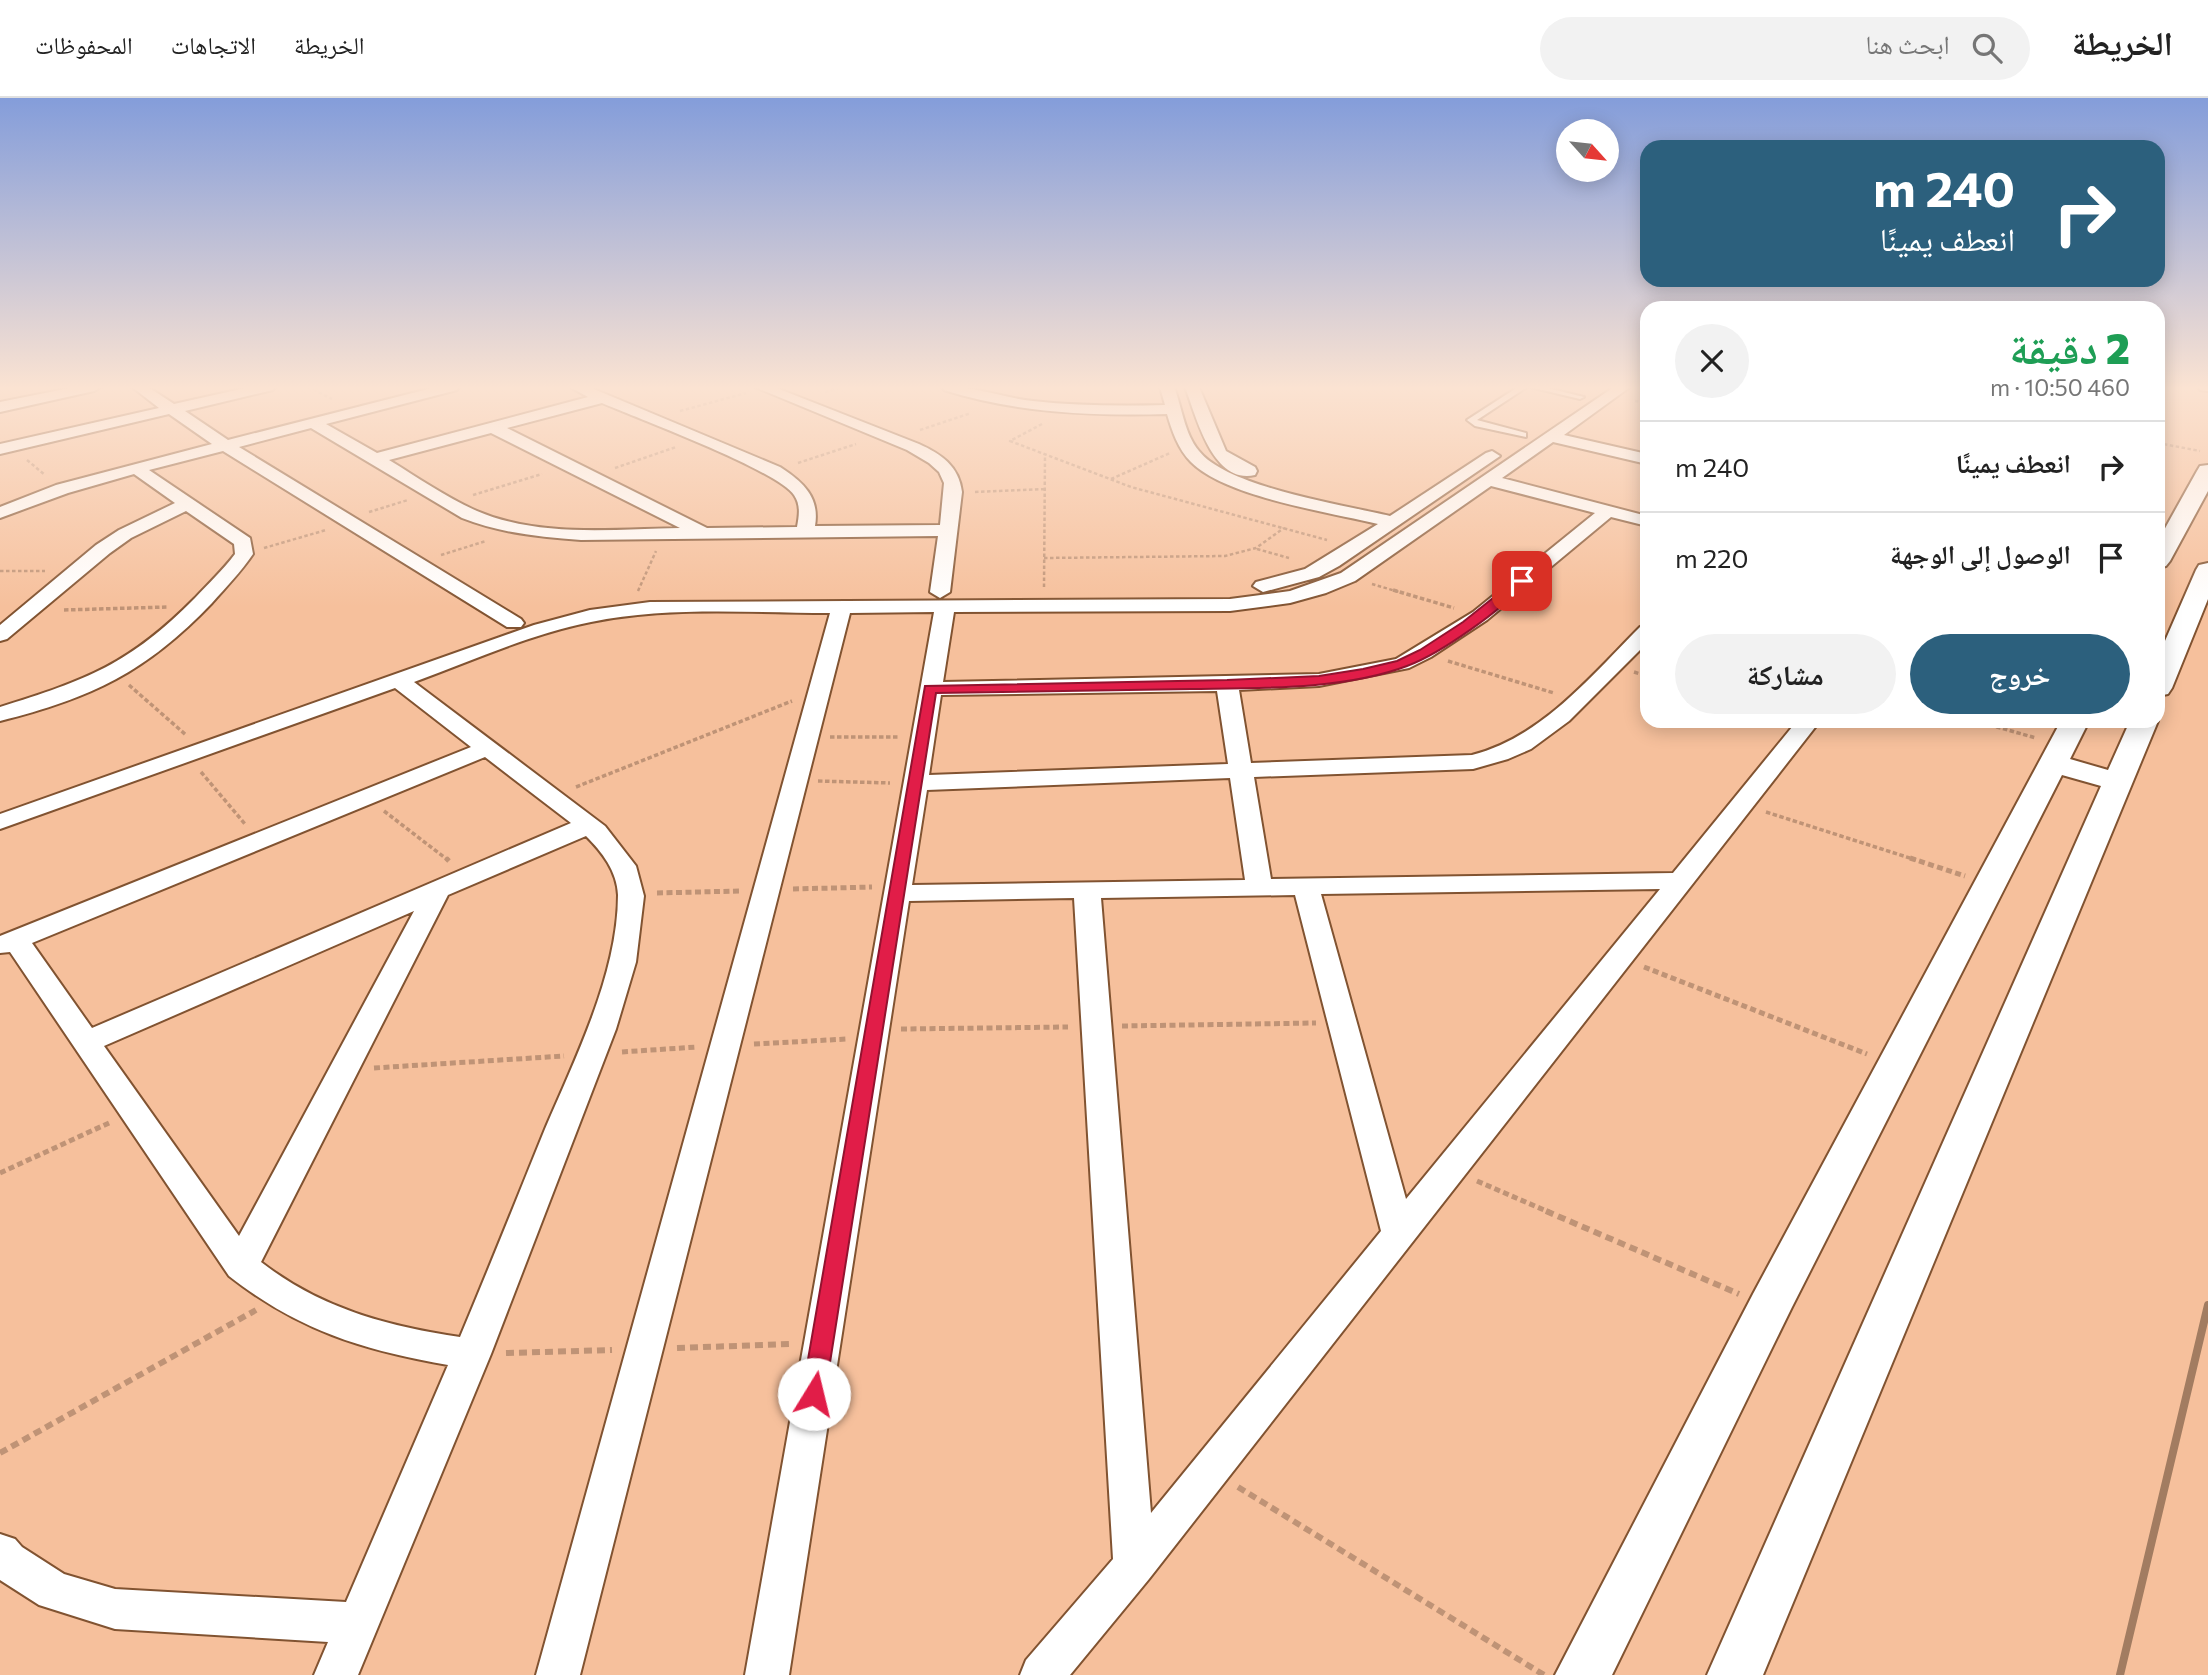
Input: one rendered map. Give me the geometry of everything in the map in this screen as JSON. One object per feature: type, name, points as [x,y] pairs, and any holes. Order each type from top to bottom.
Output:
[{"type":"street","points":[[0,513],[62,489],[165,461]]},
{"type":"street","points":[[250,461],[514,623]]},
{"type":"street","points":[[378,461],[440,498],[494,525],[522,530],[581,535],[948,530]]},
{"type":"street","points":[[559,461],[703,533]]},
{"type":"street","points":[[750,461],[774,471],[794,484],[806,498],[810,514],[806,530]]},
{"type":"street","points":[[767,1675],[943,599],[953,479],[946,467],[938,461]]},
{"type":"street","points":[[1199,461],[1218,473],[1246,485],[1399,517]]},
{"type":"street","points":[[1228,461],[1264,476],[1399,517]]},
{"type":"street","points":[[0,804],[398,680],[541,629],[590,616],[650,608],[842,607],[1044,592],[1182,599],[1287,582],[1312,573],[1484,461]]},
{"type":"street","points":[[0,822],[188,746],[514,623],[585,604],[636,596],[716,593],[943,599],[1274,601],[1309,594],[1348,577],[1516,461]]},
{"type":"street","points":[[0,713],[68,692],[114,672],[153,648],[235,567],[244,554],[243,542],[136,468]]},
{"type":"street","points":[[2165,548],[2208,471]]},
{"type":"street","points":[[1488,480],[1640,519]]},
{"type":"street","points":[[0,635],[125,534],[188,503]]},
{"type":"street","points":[[930,689],[1319,680],[1402,664],[1424,653],[1480,616],[1608,511]]},
{"type":"street","points":[[2165,671],[2208,570]]},
{"type":"street","points":[[558,1675],[842,607]]},
{"type":"street","points":[[915,783],[1473,762],[1505,752],[1529,739],[1576,701],[1640,638]]},
{"type":"street","points":[[336,1675],[473,1354],[590,1054],[623,959],[631,893],[623,868],[606,840],[398,680]]},
{"type":"street","points":[[1227,684],[1259,887]]},
{"type":"street","points":[[1042,1675],[1134,1564],[1803,728]]},
{"type":"street","points":[[1735,1675],[2141,728]]},
{"type":"street","points":[[1583,1675],[1769,1307],[2063,743],[2118,782]]},
{"type":"street","points":[[473,1354],[402,1343],[352,1328],[281,1296],[241,1266],[86,1042],[8,942],[488,748]]},
{"type":"street","points":[[86,1042],[589,825]]},
{"type":"street","points":[[896,893],[1681,881]]},
{"type":"street","points":[[1306,886],[1399,1234]]},
{"type":"street","points":[[241,1266],[438,890]]},
{"type":"street","points":[[1087,890],[1134,1564]]},
{"type":"street","points":[[0,1553],[7,1561],[54,1591],[115,1609],[358,1623]]},
{"type":"path","points":[[591,477],[638,461]]},
{"type":"path","points":[[774,471],[809,461]]},
{"type":"path","points":[[1044,592],[1045,461]]},
{"type":"path","points":[[1062,461],[1111,480],[1354,547]]},
{"type":"path","points":[[1111,480],[1154,461]]},
{"type":"path","points":[[244,554],[348,521],[570,466]]},
{"type":"path","points":[[953,492],[1044,489]]},
{"type":"path","points":[[1044,558],[1225,556],[1256,548],[1284,528]]},
{"type":"path","points":[[416,563],[522,530]]},
{"type":"path","points":[[636,596],[663,534]]},
{"type":"path","points":[[0,571],[76,571]]},
{"type":"path","points":[[1348,577],[1480,616]]},
{"type":"path","points":[[29,611],[195,606]]},
{"type":"path","points":[[1424,653],[1576,701]]},
{"type":"path","points":[[114,672],[188,746],[260,840]]},
{"type":"path","points":[[552,796],[821,690]]},
{"type":"path","points":[[2004,728],[2063,743]]},
{"type":"path","points":[[808,737],[922,737]]},
{"type":"path","points":[[796,781],[915,783]]},
{"type":"path","points":[[367,797],[469,876]]},
{"type":"path","points":[[1742,804],[1990,884]]},
{"type":"path","points":[[1620,957],[1896,1066]]},
{"type":"path","points":[[0,1173],[134,1111]]},
{"type":"path","points":[[1450,1170],[1769,1307]]},
{"type":"path","points":[[0,1453],[281,1296]]},
{"type":"path","points":[[1209,1470],[1544,1675]]},
{"type":"railway","points":[[2120,1675],[2208,1305]]},
{"type":"route","points":[[814,1394],[930,689],[1227,684],[1319,680],[1363,673],[1402,664],[1424,653],[1468,625],[1522,581]]}]
